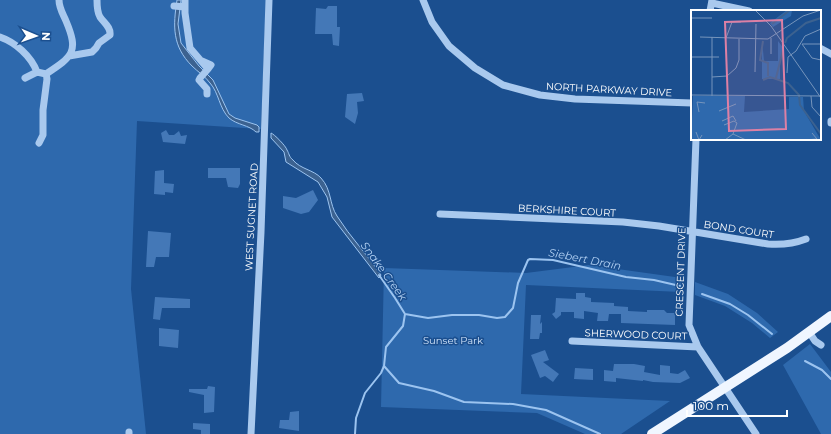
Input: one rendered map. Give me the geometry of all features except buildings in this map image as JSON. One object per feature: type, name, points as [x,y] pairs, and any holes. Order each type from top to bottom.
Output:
[{"type":"main road","points":[[652,434],[725,386],[787,348],[831,316]]},
{"type":"street","points":[[25,78],[37,72],[46,74],[59,66],[69,56],[73,49],[73,41],[61,10],[59,0]]},
{"type":"street","points":[[69,56],[92,52],[99,43],[110,35],[111,31],[101,19],[97,0]]},
{"type":"street","name":"WEST SUGNET ROAD","points":[[250,434],[261,225],[269,0]]},
{"type":"street","name":"NORTH PARKWAY DRIVE","points":[[423,0],[432,22],[449,46],[475,68],[503,85],[540,95],[575,99],[691,104]]},
{"type":"street","points":[[712,1],[746,10]]},
{"type":"street","points":[[174,6],[185,3],[184,13],[187,38],[190,48],[202,61],[210,65],[199,80],[207,89],[207,94]]},
{"type":"street","points":[[0,37],[12,42],[20,48],[28,57],[37,72]]},
{"type":"street","points":[[821,49],[831,54]]},
{"type":"street","points":[[38,143],[43,135],[43,110],[47,79],[46,74]]},
{"type":"street","name":"CRESCENT DRIVE","points":[[696,140],[688,324],[698,347],[756,434]]},
{"type":"street","name":"BERKSHIRE COURT","points":[[440,214],[623,222],[692,232]]},
{"type":"street","name":"BOND COURT","points":[[692,232],[782,245],[797,243],[806,238]]},
{"type":"street","points":[[809,332],[815,341],[821,345]]},
{"type":"street","name":"SHERWOOD COURT","points":[[572,341],[698,347]]},
{"type":"green space","points":[[0,0],[266,0],[261,129],[137,121],[131,289],[146,434],[0,434]]},
{"type":"green space","name":"Sunset Park","points":[[589,265],[682,278],[681,292],[526,285],[521,394],[670,401],[621,434],[585,434],[537,413],[381,407],[384,268],[526,273]]},
{"type":"green space","points":[[695,282],[728,294],[757,313],[778,332],[770,338],[752,323],[725,306],[695,295]]},
{"type":"green space","points":[[810,344],[831,372],[831,434],[821,434],[783,365]]},
{"type":"shaded area","points":[[177,0],[181,0],[178,24],[181,43],[199,66],[213,80],[229,114],[235,118],[257,125],[259,127],[259,132],[256,132],[229,118],[223,110],[213,87],[206,78],[185,58],[177,43],[175,18]]},
{"type":"shaded area","points":[[271,133],[282,143],[291,158],[296,163],[318,175],[325,183],[334,211],[381,275],[379,278],[332,217],[327,197],[318,182],[286,162],[284,152],[271,138]]},
{"type":"waterway","name":"Siebert Drain","points":[[405,314],[428,318],[452,315],[479,315],[497,318],[505,317],[513,308],[518,283],[528,260],[530,259],[553,260],[626,277],[654,280],[680,286]]},
{"type":"waterway","name":"Snake Creek","points":[[355,434],[356,418],[365,393],[381,373],[384,366],[386,347],[403,326],[405,314],[379,275]]},
{"type":"waterway","name":"Siebert Drain","points":[[702,294],[730,304],[748,315],[772,334]]},
{"type":"waterway","name":"Siebert Drain","points":[[805,361],[822,370],[831,379]]},
{"type":"waterway","points":[[384,366],[399,383],[434,391],[464,402],[513,404],[546,410],[600,434]]}]
